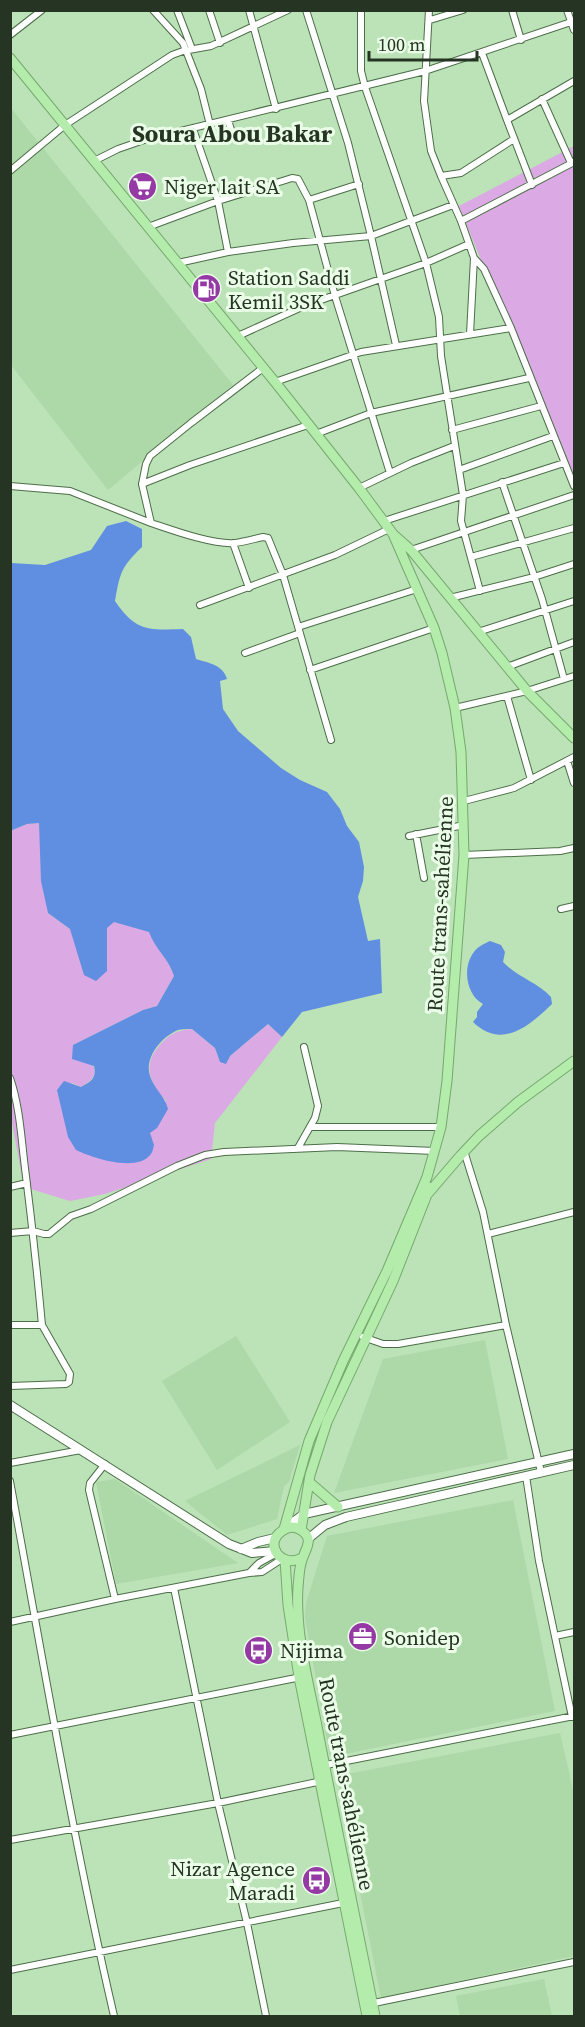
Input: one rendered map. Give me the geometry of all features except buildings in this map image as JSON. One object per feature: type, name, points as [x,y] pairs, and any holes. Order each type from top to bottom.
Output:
[{"type":"highway","points":[[10,58],[238,336],[389,528],[411,550],[527,692],[574,738]]},
{"type":"highway","name":"Route trans-sahélienne","points":[[301,1530],[315,1456],[327,1422],[387,1271],[421,1198],[441,1126],[452,1026],[464,855],[461,752],[450,681],[434,628],[389,528]]},
{"type":"highway","name":"Route trans-sahélienne","points":[[421,1198],[464,1151],[518,1102],[574,1061]]},
{"type":"highway","name":"Route trans-sahélienne","points":[[361,1336],[344,1359],[309,1441],[284,1529],[275,1538],[368,2004],[367,2016]]},
{"type":"highway","points":[[309,1482],[338,1507]]},
{"type":"highway","points":[[284,1529],[292,1527],[301,1530],[308,1539]]},
{"type":"highway","name":"Route trans-sahélienne","points":[[303,1676],[298,1586],[302,1558],[308,1549],[308,1539]]},
{"type":"highway","points":[[280,1556],[294,1561],[302,1558]]},
{"type":"highway","name":"Route trans-sahélienne","points":[[368,2004],[375,2016]]},
{"type":"street","points":[[10,35],[42,10]]},
{"type":"street","points":[[153,10],[190,50]]},
{"type":"street","points":[[177,10],[210,125]]},
{"type":"street","points":[[209,10],[220,43]]},
{"type":"street","points":[[249,10],[276,109]]},
{"type":"street","points":[[306,10],[359,184],[396,345]]},
{"type":"street","points":[[361,10],[362,71],[365,87],[426,263],[439,317],[447,395],[462,495],[461,515],[480,591]]},
{"type":"street","points":[[429,10],[424,101],[431,151],[474,258],[470,334]]},
{"type":"street","points":[[430,20],[463,10]]},
{"type":"street","points":[[512,10],[521,40]]},
{"type":"street","points":[[567,10],[574,30]]},
{"type":"street","points":[[10,171],[65,126],[172,55],[220,43],[287,11]]},
{"type":"street","points":[[94,161],[130,144],[425,72],[573,22]]},
{"type":"street","points":[[482,53],[532,185]]},
{"type":"street","points":[[507,120],[574,81]]},
{"type":"street","points":[[461,221],[573,163],[542,99]]},
{"type":"street","points":[[228,120],[232,133]]},
{"type":"street","points":[[193,129],[218,201],[228,252]]},
{"type":"street","points":[[441,176],[461,173],[514,139]]},
{"type":"street","points":[[148,227],[218,201],[296,178],[300,181],[309,200],[335,296],[390,473]]},
{"type":"street","points":[[309,200],[359,184]]},
{"type":"street","points":[[178,263],[228,252],[371,236],[453,205]]},
{"type":"street","points":[[238,336],[286,313],[426,263],[470,244]]},
{"type":"street","points":[[474,258],[484,269],[511,328],[574,486]]},
{"type":"street","points":[[275,382],[353,354],[396,345],[511,328]]},
{"type":"street","points":[[151,524],[142,484],[150,456],[263,368]]},
{"type":"street","points":[[316,434],[371,413],[529,378]]},
{"type":"street","points":[[452,430],[541,406]]},
{"type":"street","points":[[142,484],[190,465],[308,425]]},
{"type":"street","points":[[459,470],[553,436]]},
{"type":"street","points":[[359,488],[454,446]]},
{"type":"street","points":[[200,605],[345,550],[462,495],[564,463]]},
{"type":"street","points":[[502,482],[545,610],[564,679]]},
{"type":"street","points":[[10,486],[70,491],[151,524],[182,533],[233,543],[267,537],[283,575],[331,740]]},
{"type":"street","points":[[411,550],[574,495]]},
{"type":"street","points":[[471,556],[574,528]]},
{"type":"street","points":[[233,543],[249,588]]},
{"type":"street","points":[[450,598],[534,577],[574,564]]},
{"type":"street","points":[[245,653],[299,630],[417,589]]},
{"type":"street","points":[[478,632],[574,601]]},
{"type":"street","points":[[310,670],[434,628]]},
{"type":"street","points":[[507,667],[574,642]]},
{"type":"street","points":[[455,708],[527,692],[574,676]]},
{"type":"street","points":[[507,696],[531,780]]},
{"type":"street","points":[[464,801],[514,788],[574,757]]},
{"type":"street","points":[[567,761],[574,783]]},
{"type":"street","points":[[424,878],[413,835],[464,825]]},
{"type":"street","points":[[464,855],[560,851],[574,848]]},
{"type":"street","points":[[561,909],[574,906]]},
{"type":"street","points":[[298,1148],[317,1113],[318,1106],[304,1047]]},
{"type":"street","points":[[10,1078],[15,1090],[42,1325],[70,1374],[69,1382],[66,1384],[10,1386]]},
{"type":"street","points":[[310,1127],[441,1126]]},
{"type":"street","points":[[10,1131],[20,1130]]},
{"type":"street","points":[[10,1233],[33,1231],[49,1234],[72,1216],[193,1159],[224,1152],[363,1147],[435,1151]]},
{"type":"street","points":[[464,1151],[483,1212],[506,1325],[541,1472]]},
{"type":"street","points":[[10,1187],[27,1183]]},
{"type":"street","points":[[488,1234],[574,1212]]},
{"type":"street","points":[[10,1325],[42,1325]]},
{"type":"street","points":[[361,1336],[383,1344],[398,1344],[506,1325]]},
{"type":"street","points":[[10,1405],[229,1544],[252,1553],[280,1556]]},
{"type":"street","points":[[10,1463],[81,1450]]},
{"type":"street","points":[[284,1529],[304,1514],[574,1454]]},
{"type":"street","points":[[105,1464],[90,1483],[89,1490],[115,1599]]},
{"type":"street","points":[[308,1539],[325,1525],[340,1519],[574,1465]]},
{"type":"street","points":[[321,1766],[573,1717],[539,1561],[526,1476]]},
{"type":"street","points":[[10,1481],[99,1952],[114,2016]]},
{"type":"street","points":[[241,1549],[275,1538]]},
{"type":"street","points":[[10,1622],[249,1573],[259,1563],[280,1556]]},
{"type":"street","points":[[174,1588],[218,1803],[247,1923],[266,2016]]},
{"type":"street","points":[[555,1636],[574,1632]]},
{"type":"street","points":[[10,1735],[303,1676]]},
{"type":"street","points":[[10,1840],[218,1803],[324,1780]]},
{"type":"street","points":[[10,1970],[348,1902]]},
{"type":"street","points":[[368,2004],[574,1962]]},
{"type":"shaded area","points":[[10,107],[233,385],[108,490],[11,365]]},
{"type":"shaded area","points":[[574,146],[574,488],[459,206]]},
{"type":"shaded area","points":[[39,823],[48,913],[107,953],[107,928],[114,921],[150,932],[174,976],[157,1006],[143,1010],[73,1045],[90,1061],[95,1071],[94,1076],[81,1087],[72,1083],[59,1097],[63,1109],[150,1134],[166,1101],[152,1081],[151,1060],[166,1038],[182,1030],[192,1029],[215,1048],[220,1062],[268,1024],[282,1037],[215,1123],[211,1159],[105,1194],[70,1201],[24,1187],[10,1112],[10,831],[27,824]]},
{"type":"shaded area","points":[[236,1336],[290,1422],[217,1470],[162,1381]]},
{"type":"shaded area","points":[[485,1340],[508,1459],[334,1493],[383,1359]]},
{"type":"shaded area","points":[[300,1445],[289,1482],[284,1486],[277,1519],[227,1535],[185,1501]]},
{"type":"shaded area","points":[[115,1479],[238,1563],[116,1584],[96,1482]]},
{"type":"shaded area","name":"Sonidep","points":[[513,1500],[555,1711],[330,1757],[305,1618],[306,1603],[327,1536]]},
{"type":"shaded area","points":[[560,1733],[574,1794],[574,1956],[381,1998],[337,1776]]},
{"type":"shaded area","points":[[544,1979],[552,2016],[460,2016],[456,1996]]},
{"type":"water","points":[[126,521],[142,529],[142,547],[122,571],[115,601],[130,619],[144,627],[183,629],[191,637],[196,659],[215,665],[225,674],[227,679],[220,681],[223,709],[238,731],[281,768],[300,780],[327,792],[359,842],[364,867],[358,897],[368,941],[380,939],[382,993],[302,1012],[282,1037],[268,1024],[230,1056],[226,1064],[220,1062],[215,1048],[192,1029],[172,1033],[155,1049],[149,1062],[152,1081],[168,1109],[157,1128],[150,1133],[154,1145],[151,1154],[136,1163],[104,1160],[76,1150],[68,1137],[57,1090],[64,1081],[81,1087],[94,1077],[94,1066],[72,1059],[73,1045],[143,1010],[157,1006],[174,976],[149,932],[114,922],[107,928],[107,971],[96,981],[84,975],[70,929],[48,913],[41,881],[39,823],[27,824],[10,831],[11,563],[45,565],[91,550],[107,526]]},
{"type":"water","points":[[490,941],[501,945],[505,952],[503,962],[551,997],[552,1004],[525,1027],[515,1032],[494,1034],[473,1022],[483,1004],[477,1000],[470,988],[468,965],[476,950]]},
{"type":"place","name":"Niger lait SA","points":[[143,186]]},
{"type":"place","name":"Station Saddi Kemil 3SK","points":[[207,289]]},
{"type":"place","name":"Sonidep","points":[[363,1637]]},
{"type":"place","name":"Nijima","points":[[259,1650]]},
{"type":"place","name":"Nizar Agence Maradi","points":[[316,1880]]},
{"type":"district","name":"Soura Abou Bakar","points":[[232,133]]}]
